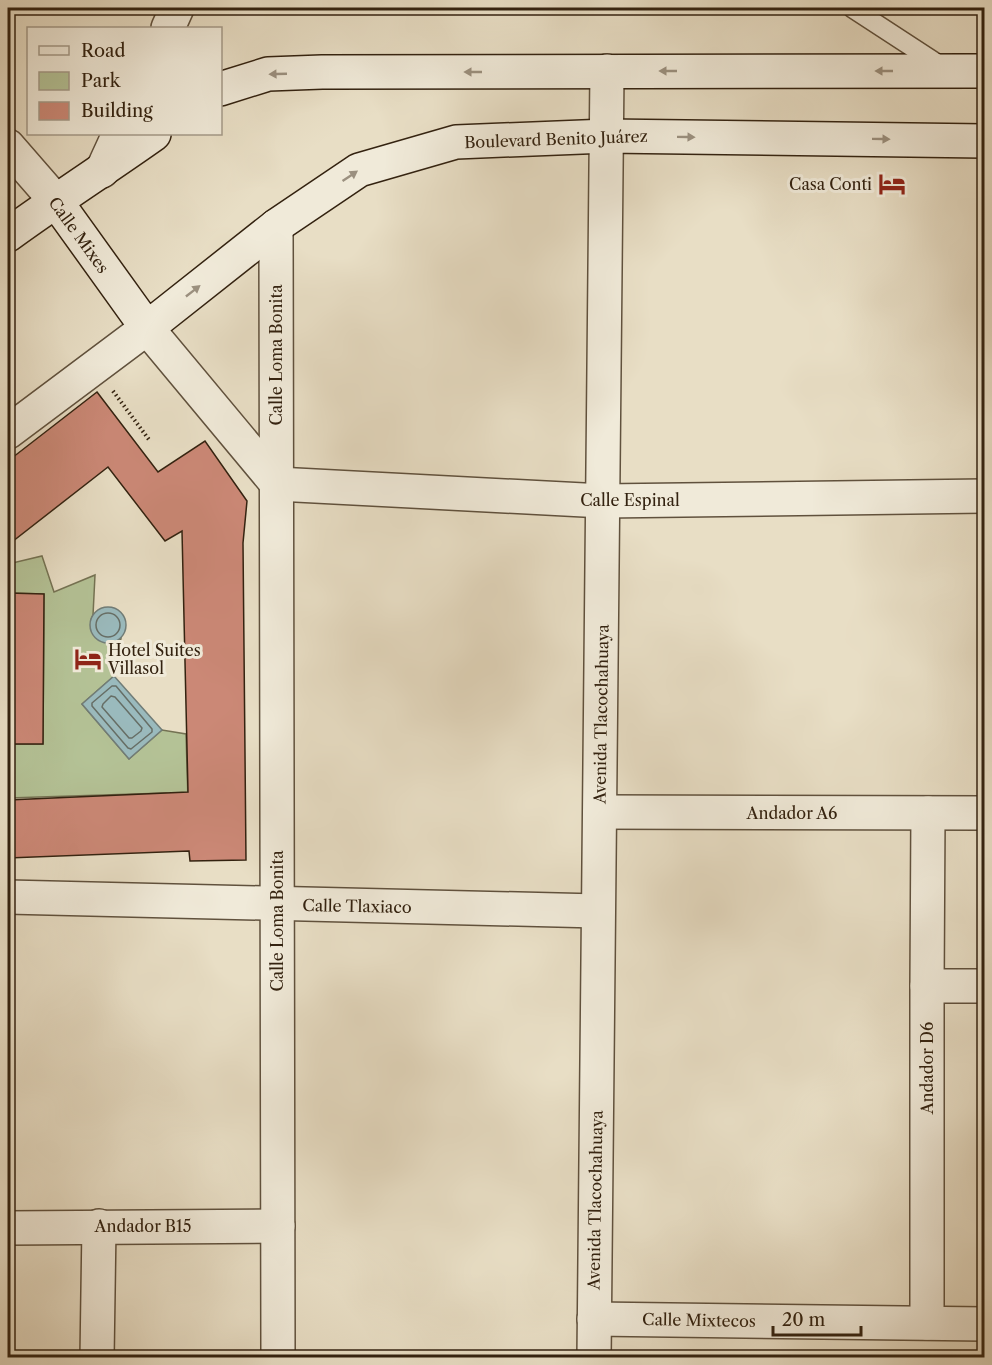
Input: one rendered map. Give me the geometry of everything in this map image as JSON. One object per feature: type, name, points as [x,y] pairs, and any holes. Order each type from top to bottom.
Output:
[{"type":"street","points":[[168,27],[177,8]]},
{"type":"street","name":"Avenida Tlacochahuaya","points":[[594,1358],[607,71]]},
{"type":"street","points":[[222,88],[268,74],[322,72],[984,71]]},
{"type":"street","points":[[102,171],[119,135]]},
{"type":"street","points":[[8,235],[55,200],[102,171],[153,135]]},
{"type":"street","name":"Boulevard Benito Juárez","points":[[8,432],[147,328],[276,226],[359,170],[456,142],[607,136],[984,141]]},
{"type":"street","name":"Calle Mixes","points":[[8,146],[55,200],[147,328]]},
{"type":"street","name":"Calle Loma Bonita","points":[[276,226],[278,1358]]},
{"type":"street","points":[[147,328],[277,484]]},
{"type":"street","name":"Calle Espinal","points":[[277,484],[603,501],[984,496]]},
{"type":"street","name":"Andador A6","points":[[600,812],[984,813]]},
{"type":"street","name":"Andador D6","points":[[927,1323],[928,813]]},
{"type":"street","name":"Calle Tlaxiaco","points":[[8,897],[598,911]]},
{"type":"street","points":[[927,986],[984,986]]},
{"type":"street","points":[[97,1358],[99,1226]]},
{"type":"street","name":"Andador B15","points":[[8,1228],[278,1226]]},
{"type":"street","name":"Calle Mixtecos","points":[[594,1319],[984,1324]]},
{"type":"lane","points":[[852,8],[948,71]]},
{"type":"path","points":[[97,365],[150,441]]},
{"type":"green space","points":[[42,556],[54,592],[95,575],[91,620],[116,642],[121,638],[114,676],[82,704],[129,759],[162,730],[186,734],[188,800],[166,793],[8,798],[8,744],[43,744],[44,594],[8,593],[8,564]]},
{"type":"water","points":[[108,607],[121,612],[126,625],[121,638],[108,643],[95,638],[90,625],[95,612]]},
{"type":"water","points":[[114,676],[162,730],[129,759],[82,704]]},
{"type":"building","points":[[97,392],[158,472],[205,441],[247,501],[243,543],[246,860],[190,861],[189,851],[8,858],[8,800],[188,792],[182,531],[165,541],[108,467],[8,545],[8,461]]},
{"type":"building","points":[[8,593],[44,594],[43,744],[8,744]]},
{"type":"place","name":"Casa Conti","points":[[892,184]]},
{"type":"place","name":"Hotel Suites Villasol","points":[[88,659]]}]
